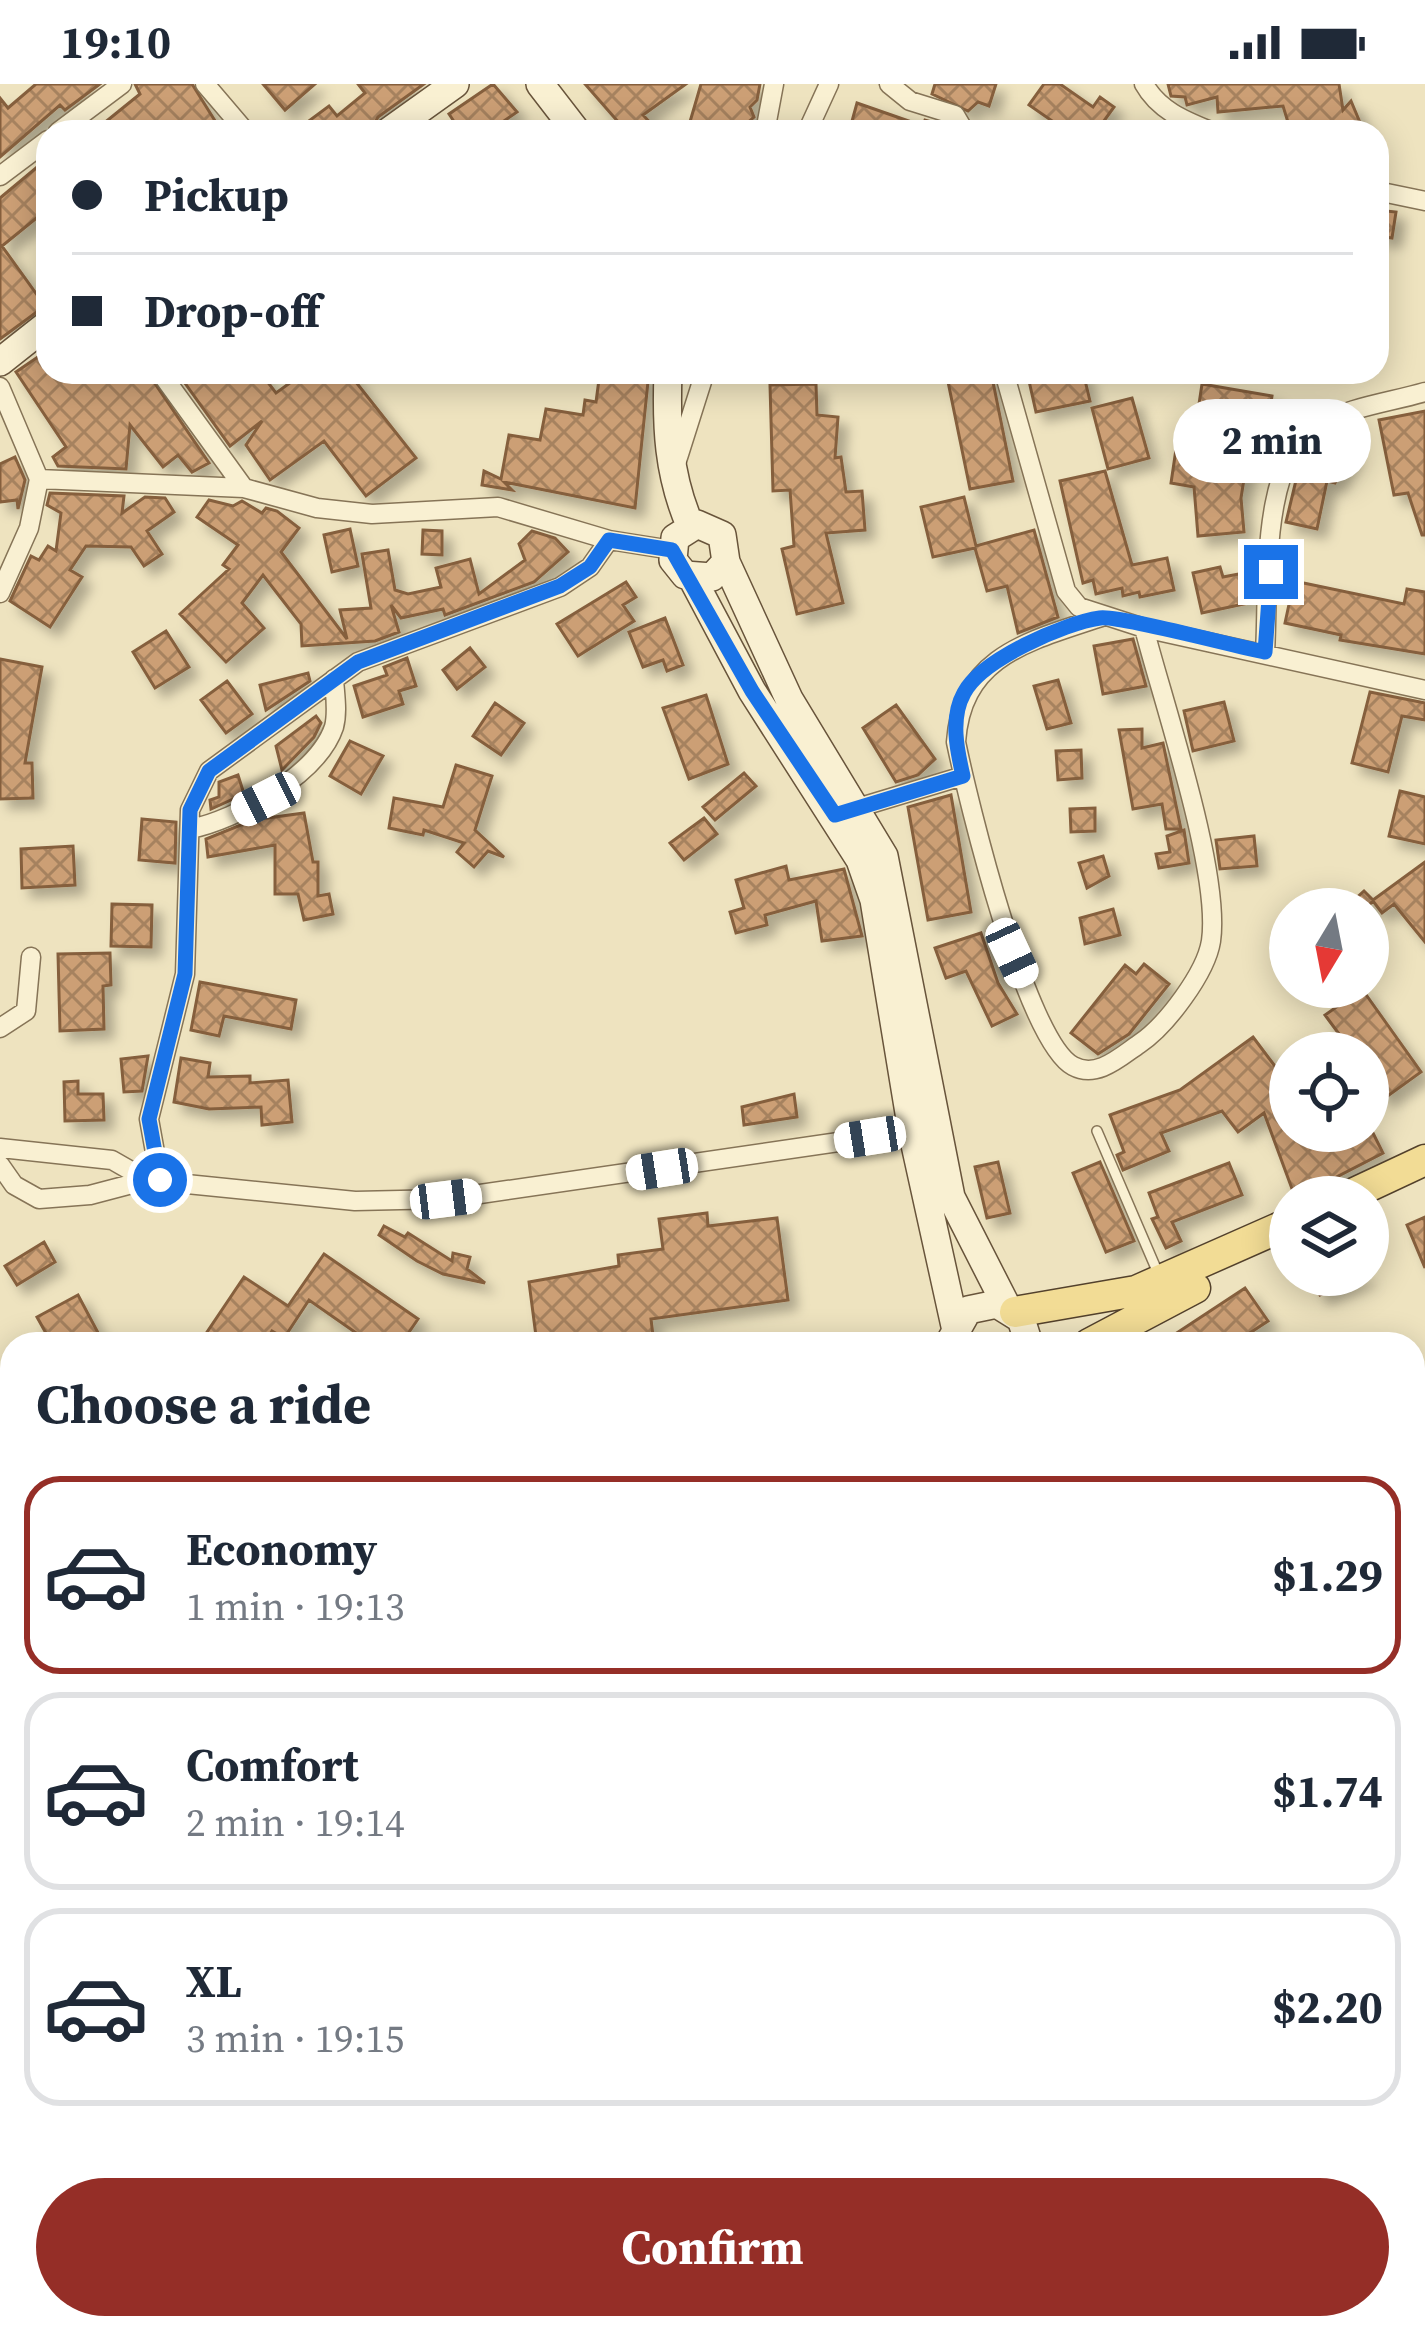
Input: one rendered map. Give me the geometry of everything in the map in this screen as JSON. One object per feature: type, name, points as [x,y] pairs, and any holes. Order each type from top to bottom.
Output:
[{"type":"main road","points":[[405,120],[455,84]]},
{"type":"main road","points":[[540,84],[568,120]]},
{"type":"main road","points":[[0,362],[36,334]]},
{"type":"main road","points":[[668,384],[672,474],[690,525]]},
{"type":"main road","points":[[846,812],[725,562],[722,535],[706,524],[690,525],[675,538],[672,550],[677,568],[692,578],[752,691],[846,812],[884,856],[894,895],[951,1332]]},
{"type":"main road","points":[[692,578],[712,577],[725,562]]},
{"type":"main road","points":[[923,1129],[956,1212],[1023,1332]]},
{"type":"main road","points":[[1389,1177],[1425,1160]]},
{"type":"main road","points":[[1389,1199],[1425,1183]]},
{"type":"main road","points":[[1106,1332],[1166,1291],[1269,1235]]},
{"type":"main road","points":[[955,1332],[977,1306],[1011,1310],[1076,1305],[1166,1291],[1269,1253]]},
{"type":"street","points":[[74,120],[122,84]]},
{"type":"street","points":[[205,84],[236,120]]},
{"type":"street","points":[[767,120],[774,84]]},
{"type":"street","points":[[812,120],[829,84]]},
{"type":"street","points":[[889,84],[910,101],[958,120]]},
{"type":"street","points":[[1144,84],[1152,98],[1184,120]]},
{"type":"street","points":[[0,176],[36,149]]},
{"type":"street","points":[[1389,194],[1425,201]]},
{"type":"street","points":[[169,384],[244,488]]},
{"type":"street","points":[[672,474],[686,446],[701,384]]},
{"type":"street","points":[[1007,384],[1066,591],[1079,607],[1144,628],[1425,690]]},
{"type":"street","points":[[0,387],[39,479],[29,528],[0,592]]},
{"type":"street","points":[[1265,652],[1276,492],[1288,454],[1317,425],[1425,392]]},
{"type":"street","points":[[39,479],[244,488],[316,508],[372,514],[498,507],[609,540],[672,550]]},
{"type":"street","points":[[154,1180],[149,1119],[185,974],[190,829],[197,790],[209,771],[371,657],[560,586],[590,567],[609,540]]},
{"type":"street","points":[[1104,616],[1037,638],[977,675],[958,708],[956,742],[963,776],[1012,953],[1054,1044],[1069,1065],[1101,1069],[1149,1038],[1205,962],[1210,941],[1203,858],[1144,628]]},
{"type":"street","points":[[190,829],[236,814],[277,793],[328,739],[336,714],[334,680]]},
{"type":"street","points":[[846,812],[963,776]]},
{"type":"street","points":[[0,1028],[26,1011],[31,957]]},
{"type":"street","points":[[0,1148],[112,1160],[154,1180],[355,1202],[446,1199],[923,1129]]},
{"type":"street","points":[[0,1166],[14,1185],[40,1199],[90,1195],[154,1180]]},
{"type":"lane","points":[[1096,1131],[1166,1291]]},
{"type":"building","points":[[36,84],[100,84],[65,110],[60,105],[36,120],[36,126],[0,157],[0,98],[8,108]]},
{"type":"building","points":[[135,84],[192,84],[214,120],[108,120],[140,94]]},
{"type":"building","points":[[263,84],[315,84],[285,110]]},
{"type":"building","points":[[358,84],[424,84],[376,120],[310,120],[329,106],[337,116],[365,93]]},
{"type":"building","points":[[493,84],[517,112],[505,120],[453,120],[449,114]]},
{"type":"building","points":[[585,84],[686,84],[643,115],[648,120],[616,120]]},
{"type":"building","points":[[701,84],[760,84],[757,100],[750,107],[751,120],[690,120]]},
{"type":"building","points":[[935,84],[996,84],[989,106],[978,102],[968,111],[932,94]]},
{"type":"building","points":[[1044,84],[1060,84],[1093,107],[1100,97],[1114,107],[1105,120],[1051,120],[1029,105]]},
{"type":"building","points":[[1168,84],[1339,84],[1343,110],[1351,101],[1359,120],[1287,120],[1283,106],[1218,112],[1217,97],[1187,105],[1185,97],[1171,96]]},
{"type":"building","points":[[857,103],[906,120],[852,120]]},
{"type":"building","points":[[36,168],[36,218],[2,246],[36,293],[36,313],[0,339],[0,198]]},
{"type":"building","points":[[1389,211],[1396,212],[1389,238]]},
{"type":"building","points":[[36,358],[36,384],[155,384],[209,463],[192,472],[178,455],[163,467],[130,425],[126,469],[58,466],[53,457],[66,447],[16,372]]},
{"type":"building","points":[[186,384],[269,384],[276,393],[288,384],[357,384],[416,458],[366,496],[324,441],[270,480],[246,445],[262,421],[230,446]]},
{"type":"building","points":[[598,384],[648,384],[635,508],[504,482],[512,490],[482,485],[484,471],[501,479],[509,435],[540,440],[546,409],[583,415],[585,400],[596,402]]},
{"type":"building","points":[[816,384],[817,415],[838,417],[835,458],[841,457],[846,492],[862,491],[865,530],[826,533],[843,603],[797,614],[782,549],[794,546],[790,490],[773,491],[770,385]]},
{"type":"building","points":[[948,384],[993,384],[1013,481],[970,489]]},
{"type":"building","points":[[1030,384],[1086,384],[1090,401],[1036,412]]},
{"type":"building","points":[[1202,384],[1272,396],[1265,444],[1250,442],[1241,498],[1244,532],[1198,536],[1194,487],[1171,483],[1179,429],[1195,431]]},
{"type":"building","points":[[1132,398],[1149,458],[1108,469],[1092,408]]},
{"type":"building","points":[[1425,411],[1422,535],[1408,493],[1394,495],[1379,420]]},
{"type":"building","points":[[1323,438],[1351,454],[1335,483],[1327,481],[1317,529],[1286,522],[1298,472]]},
{"type":"building","points":[[15,457],[25,480],[18,509],[17,500],[0,502],[0,464]]},
{"type":"building","points":[[1105,471],[1132,565],[1167,558],[1174,590],[1140,597],[1139,592],[1123,596],[1122,588],[1096,594],[1093,580],[1083,583],[1060,481]]},
{"type":"building","points":[[50,493],[124,496],[122,513],[145,497],[165,498],[174,512],[147,531],[162,554],[144,566],[131,547],[86,546],[70,570],[82,577],[50,627],[10,601],[31,556],[39,560],[48,546],[56,551],[61,513],[47,505]]},
{"type":"building","points":[[964,497],[976,546],[1034,530],[1058,617],[1018,633],[1007,586],[987,591],[975,548],[933,557],[921,507]]},
{"type":"building","points":[[209,500],[233,506],[242,501],[262,513],[266,508],[277,511],[299,528],[281,552],[347,639],[340,610],[371,608],[362,554],[388,550],[395,590],[408,594],[441,587],[436,568],[470,559],[479,594],[525,560],[519,544],[532,531],[555,538],[568,552],[534,582],[445,615],[443,609],[401,618],[391,605],[399,632],[375,641],[302,646],[301,624],[263,575],[242,603],[264,628],[226,662],[180,614],[229,569],[223,565],[238,545],[197,517]]},
{"type":"building","points":[[350,529],[358,566],[332,572],[324,535]]},
{"type":"building","points":[[423,530],[442,531],[442,555],[422,554]]},
{"type":"building","points":[[1220,567],[1223,577],[1249,572],[1253,602],[1202,613],[1193,573]]},
{"type":"building","points":[[1294,581],[1404,604],[1407,589],[1425,592],[1425,654],[1340,640],[1341,635],[1285,623]]},
{"type":"building","points":[[626,582],[636,597],[623,605],[634,621],[578,656],[557,624]]},
{"type":"building","points":[[665,618],[683,665],[667,671],[663,660],[643,667],[629,632]]},
{"type":"building","points":[[166,631],[189,667],[155,688],[133,652]]},
{"type":"building","points":[[1133,639],[1146,686],[1103,694],[1094,646]]},
{"type":"building","points":[[470,648],[485,667],[457,689],[443,670]]},
{"type":"building","points":[[407,658],[416,686],[399,691],[403,704],[363,717],[354,686],[387,675],[384,667]]},
{"type":"building","points":[[0,659],[42,667],[25,763],[32,763],[33,798],[0,799]]},
{"type":"building","points":[[308,673],[310,681],[266,710],[260,685]]},
{"type":"building","points":[[1058,680],[1071,723],[1047,729],[1034,686]]},
{"type":"building","points":[[227,681],[252,714],[226,733],[201,700]]},
{"type":"building","points":[[1370,692],[1425,703],[1425,720],[1402,716],[1388,772],[1352,763]]},
{"type":"building","points":[[706,695],[728,764],[689,779],[663,708]]},
{"type":"building","points":[[1224,702],[1234,741],[1193,751],[1184,711]]},
{"type":"building","points":[[495,703],[524,723],[501,755],[473,736]]},
{"type":"building","points":[[896,705],[935,759],[918,775],[896,782],[863,728]]},
{"type":"building","points":[[316,716],[321,723],[314,737],[282,770],[276,746]]},
{"type":"building","points":[[1142,729],[1142,748],[1163,743],[1181,829],[1166,829],[1162,804],[1133,809],[1119,730]]},
{"type":"building","points":[[350,741],[383,756],[361,794],[330,776]]},
{"type":"building","points":[[1081,750],[1082,778],[1058,780],[1056,751]]},
{"type":"building","points":[[456,765],[492,776],[475,830],[504,857],[488,851],[474,867],[457,852],[464,843],[424,830],[423,835],[389,828],[394,798],[443,807]]},
{"type":"building","points":[[744,773],[756,786],[715,820],[703,807]]},
{"type":"building","points":[[238,775],[244,794],[211,809],[210,800],[219,797],[219,782]]},
{"type":"building","points":[[1400,791],[1425,797],[1425,844],[1389,836]]},
{"type":"building","points":[[951,795],[971,912],[928,920],[908,807]]},
{"type":"building","points":[[1095,808],[1095,831],[1071,832],[1070,809]]},
{"type":"building","points":[[304,813],[313,862],[318,862],[318,896],[329,894],[333,914],[304,920],[298,894],[275,894],[275,845],[208,857],[206,839],[253,820]]},
{"type":"building","points":[[704,818],[717,834],[684,860],[670,843]]},
{"type":"building","points":[[142,819],[176,822],[175,863],[139,860]]},
{"type":"building","points":[[1184,830],[1189,863],[1159,868],[1156,854],[1170,852],[1167,836]]},
{"type":"building","points":[[1254,836],[1257,866],[1220,869],[1216,840]]},
{"type":"building","points":[[73,846],[75,885],[22,888],[21,849]]},
{"type":"building","points":[[1103,856],[1109,876],[1087,888],[1079,863]]},
{"type":"building","points":[[1425,862],[1425,942],[1394,904],[1389,908],[1389,888]]},
{"type":"building","points":[[786,866],[789,880],[844,869],[862,936],[822,941],[816,901],[765,915],[767,925],[736,933],[730,912],[744,908],[736,880]]},
{"type":"building","points":[[112,904],[152,905],[151,947],[111,946]]},
{"type":"building","points":[[1113,909],[1120,935],[1085,944],[1080,918]]},
{"type":"building","points":[[981,933],[998,983],[1017,1014],[992,1026],[966,971],[946,978],[935,948]]},
{"type":"building","points":[[110,953],[111,985],[103,986],[104,1029],[60,1031],[58,954]]},
{"type":"building","points":[[1144,964],[1169,984],[1129,1034],[1098,1054],[1071,1033],[1125,965],[1136,974]]},
{"type":"building","points":[[200,982],[296,1000],[291,1029],[224,1016],[219,1036],[191,1030]]},
{"type":"building","points":[[1335,1008],[1376,1008],[1421,1072],[1389,1095],[1389,1032],[1338,1032],[1325,1015]]},
{"type":"building","points":[[1253,1037],[1269,1058],[1269,1127],[1264,1113],[1238,1132],[1222,1111],[1161,1133],[1169,1151],[1123,1170],[1117,1155],[1124,1152],[1110,1115],[1180,1090]]},
{"type":"building","points":[[148,1056],[142,1091],[124,1092],[121,1059]]},
{"type":"building","points":[[181,1058],[210,1063],[208,1077],[250,1076],[250,1083],[288,1080],[292,1122],[262,1125],[261,1107],[209,1109],[174,1102]]},
{"type":"building","points":[[78,1081],[78,1094],[103,1094],[104,1120],[65,1121],[64,1082]]},
{"type":"building","points":[[794,1094],[797,1117],[744,1125],[742,1107]]},
{"type":"building","points":[[1278,1152],[1383,1153],[1339,1176],[1287,1176]]},
{"type":"building","points":[[998,1162],[1010,1213],[987,1218],[975,1167]]},
{"type":"building","points":[[1100,1162],[1134,1241],[1106,1252],[1073,1173]]},
{"type":"building","points":[[1229,1163],[1242,1195],[1172,1222],[1181,1241],[1166,1248],[1152,1219],[1158,1217],[1149,1193]]},
{"type":"building","points":[[707,1213],[708,1226],[777,1218],[788,1300],[651,1319],[653,1332],[535,1332],[529,1282],[619,1266],[618,1255],[663,1249],[659,1219]]},
{"type":"building","points":[[1425,1217],[1425,1268],[1407,1225]]},
{"type":"building","points":[[384,1226],[405,1237],[408,1233],[452,1261],[453,1253],[470,1257],[467,1269],[485,1283],[443,1274],[417,1261],[379,1235]]},
{"type":"building","points":[[44,1242],[55,1262],[17,1285],[5,1266]]},
{"type":"building","points":[[324,1254],[418,1319],[409,1332],[355,1332],[309,1300],[288,1332],[207,1332],[244,1277],[288,1306]]},
{"type":"building","points":[[1245,1288],[1268,1321],[1251,1332],[1178,1332]]},
{"type":"building","points":[[78,1295],[98,1332],[45,1332],[37,1317]]},
{"type":"route","points":[[160,1180],[149,1119],[185,974],[190,810],[197,790],[224,758],[358,662],[560,586],[590,567],[609,540],[672,550],[677,568],[692,578],[752,691],[835,815],[963,776],[956,742],[964,692],[977,675],[1037,638],[1104,616],[1265,652],[1271,572]]}]
